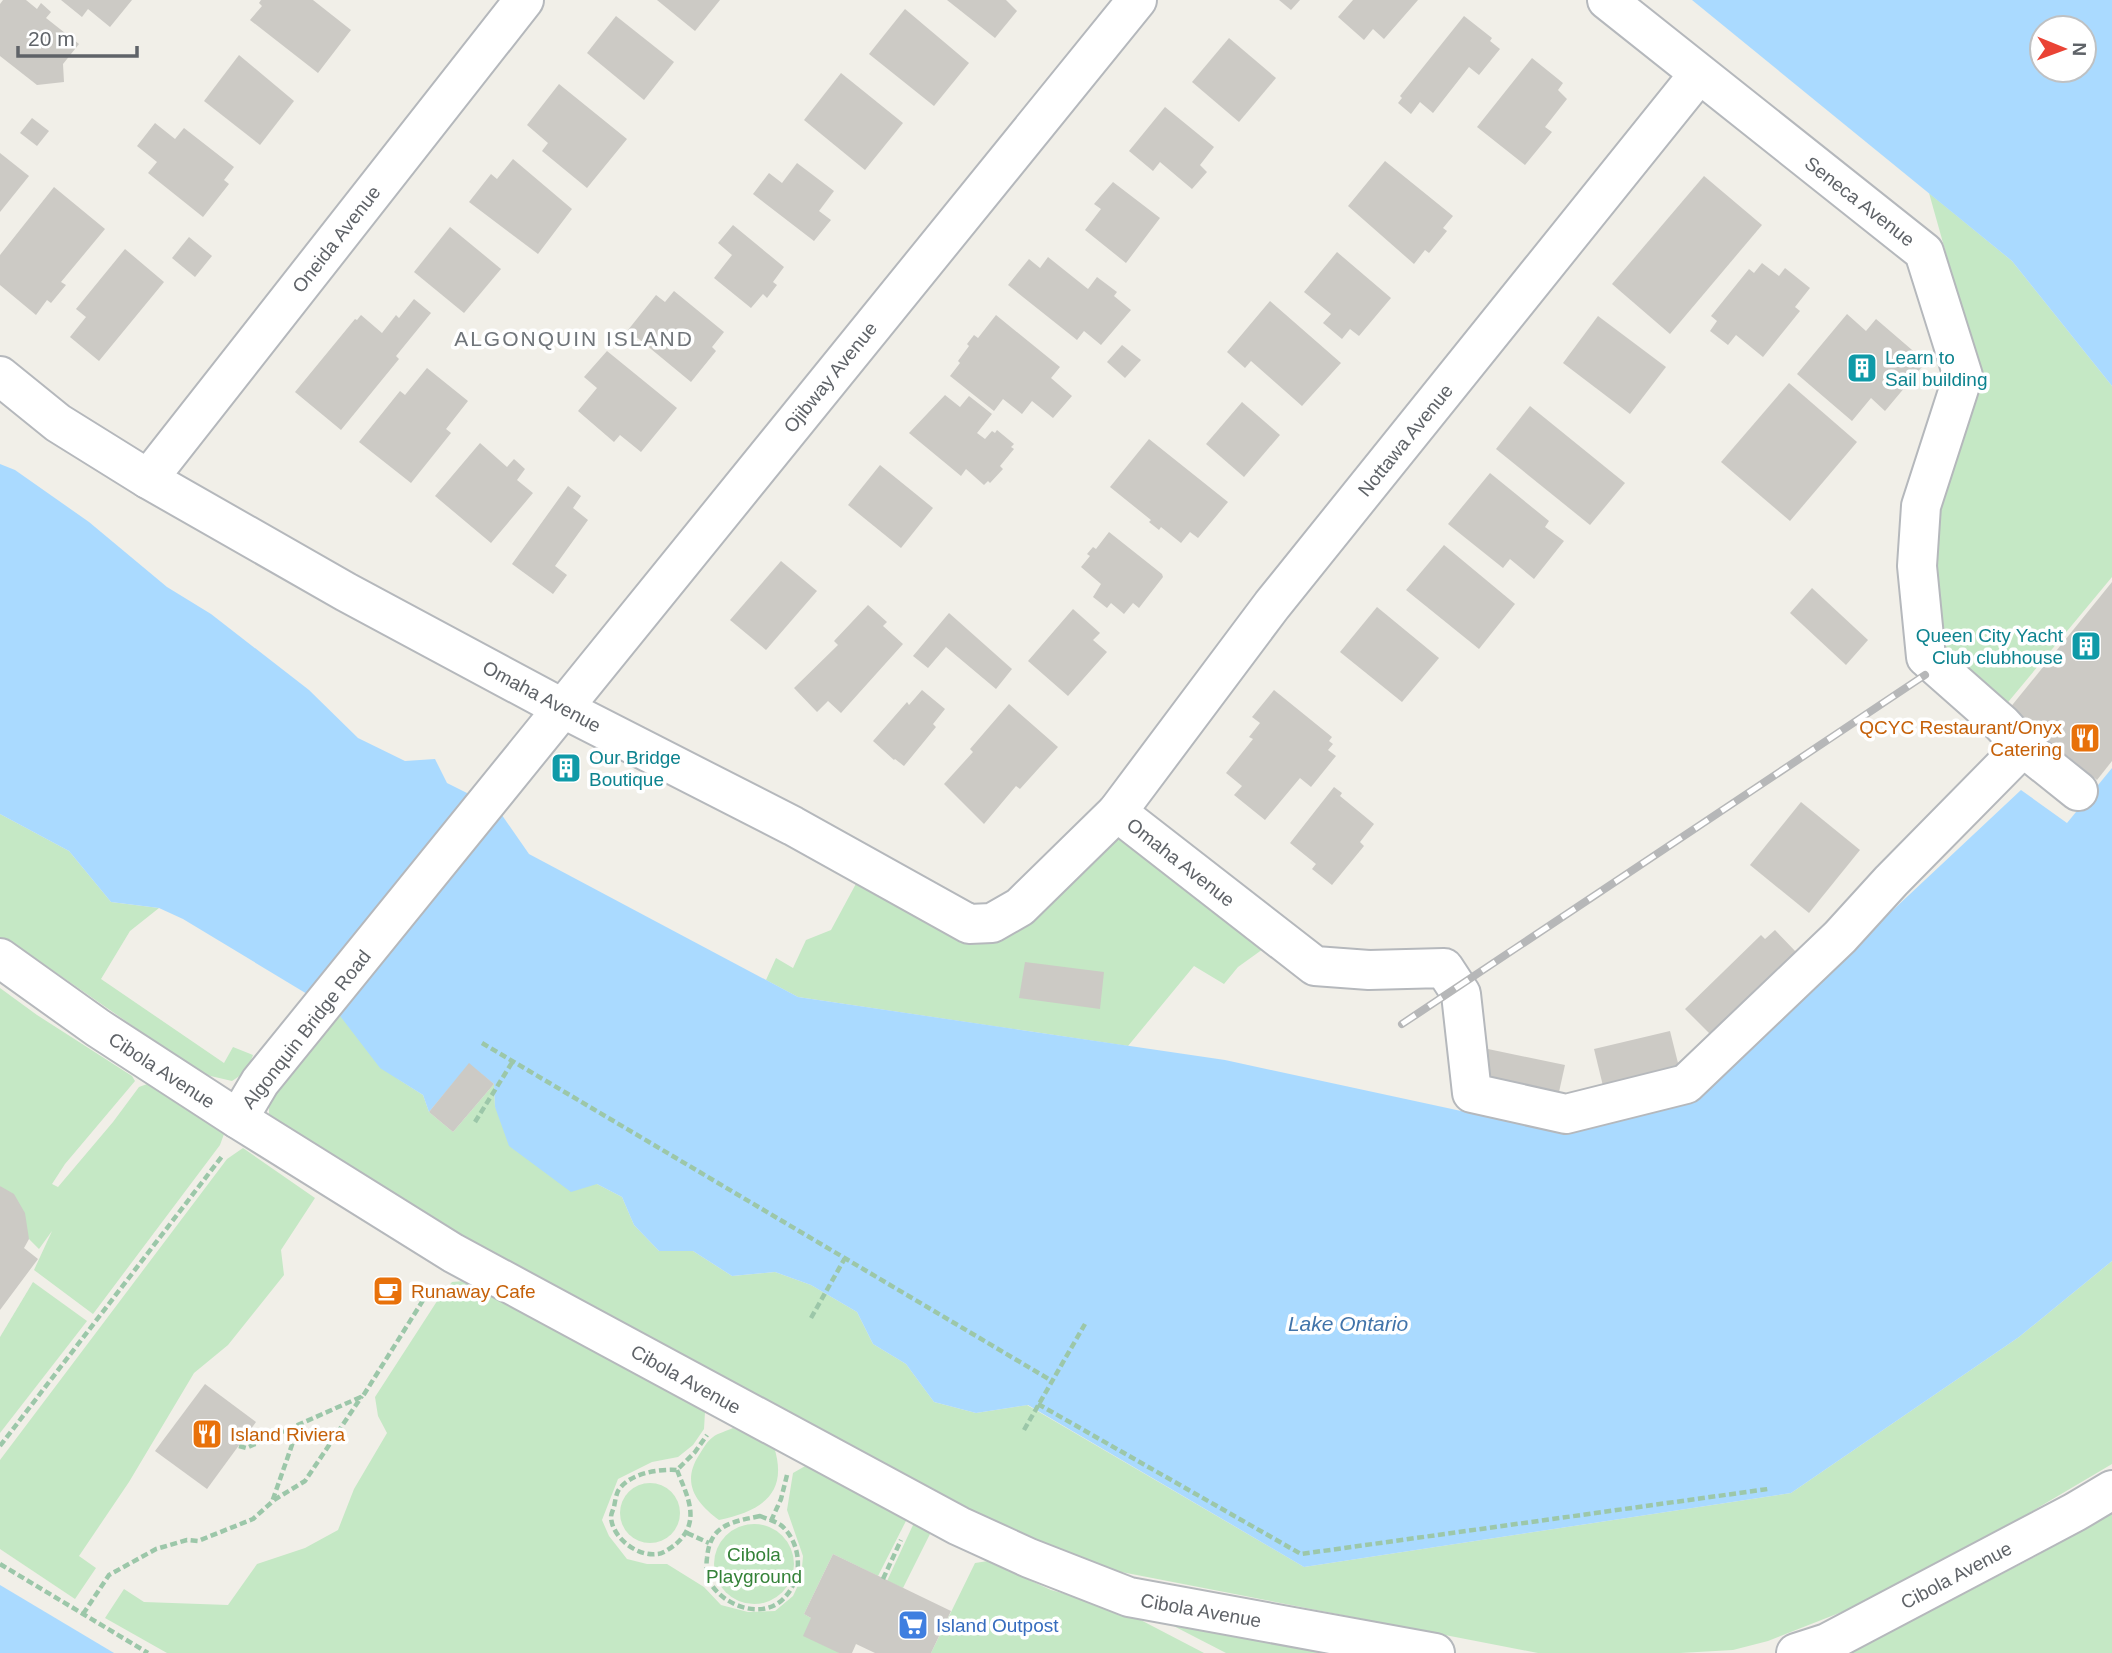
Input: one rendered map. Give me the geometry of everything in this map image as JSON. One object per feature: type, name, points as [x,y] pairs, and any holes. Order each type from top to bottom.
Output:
[{"type":"street","name":"Oneida Avenue","points":[[148,478],[524,0]]},
{"type":"street","name":"Ojibway Avenue","points":[[526,755],[1137,0]]},
{"type":"street","name":"Seneca Avenue","points":[[1606,0],[1924,252],[1963,376],[1921,506],[1917,566],[1926,657],[2002,724],[2023,747],[2078,791]]},
{"type":"street","name":"Nottawa Avenue","points":[[1117,812],[1272,605],[1699,74]]},
{"type":"street","name":"Omaha Avenue","points":[[0,376],[58,423],[345,592],[562,708],[793,826],[969,924],[992,923],[1020,907],[1117,812],[1315,966],[1368,970],[1444,968],[1461,994],[1472,1093],[1566,1114],[1686,1084],[1840,937],[1891,881],[2023,747]]},
{"type":"street","name":"Algonquin Bridge Road","points":[[238,1119],[260,1082],[526,755]]},
{"type":"street","name":"Cibola Avenue","points":[[0,958],[98,1028],[453,1253],[918,1504],[1030,1558],[1129,1597],[1436,1653]]},
{"type":"street","name":"Cibola Avenue","points":[[1796,1653],[1839,1637],[2112,1490]]},
{"type":"path","points":[[482,1043],[1052,1381]]},
{"type":"path","points":[[475,1122],[513,1061]]},
{"type":"path","name":"Algonquin Bridge Road","points":[[0,1446],[233,1142],[238,1119]]},
{"type":"path","points":[[83,1615],[109,1575],[156,1549],[187,1540],[198,1541],[253,1519],[272,1502],[305,1480],[363,1395],[453,1253]]},
{"type":"path","points":[[811,1318],[845,1258]]},
{"type":"path","points":[[1024,1430],[1085,1324]]},
{"type":"path","points":[[239,1446],[246,1448],[363,1395]]},
{"type":"path","points":[[1038,1404],[1301,1554],[1768,1489]]},
{"type":"path","points":[[272,1502],[300,1422]]},
{"type":"path","points":[[659,1469],[677,1470],[690,1505],[691,1522],[687,1533],[674,1545],[657,1554],[632,1550],[619,1535],[611,1518],[618,1491],[634,1478],[659,1469]]},
{"type":"path","points":[[760,1516],[783,1526],[796,1547],[798,1571],[791,1587],[780,1601],[763,1608],[731,1604],[719,1595],[708,1580],[706,1562],[709,1543],[720,1527],[760,1516]]},
{"type":"path","points":[[687,1533],[709,1543]]},
{"type":"path","points":[[0,1564],[148,1653]]},
{"type":"green space","points":[[1929,193],[2012,261],[2112,386],[2112,577],[1999,713],[1933,656],[1921,566],[1960,404],[1938,283],[1947,257]]},
{"type":"green space","points":[[0,814],[69,851],[111,902],[159,908],[130,931],[101,979],[224,1063],[233,1047],[253,1055],[247,1071],[232,1081],[202,1074],[9,940],[0,952]]},
{"type":"green space","points":[[1111,840],[1128,840],[1270,944],[1238,967],[1224,984],[1194,966],[1128,1046],[798,997],[766,980],[776,958],[793,968],[806,940],[831,930],[858,880],[996,937],[1021,929]]},
{"type":"green space","points":[[0,988],[132,1076],[135,1081],[65,1164],[52,1184],[58,1187],[139,1087],[147,1084],[224,1134],[220,1145],[93,1314],[34,1270],[52,1231],[39,1249],[29,1239],[0,1186]]},
{"type":"green space","points":[[338,1012],[358,1038],[398,1079],[423,1095],[429,1112],[453,1132],[494,1084],[495,1107],[597,1184],[622,1197],[634,1225],[659,1251],[693,1251],[732,1276],[775,1272],[811,1285],[857,1312],[873,1344],[906,1364],[934,1402],[976,1413],[1027,1405],[1304,1567],[1791,1493],[2019,1337],[2112,1261],[2112,1464],[1992,1535],[1857,1606],[1768,1641],[1733,1650],[1680,1653],[1538,1653],[1111,1570],[961,1506],[477,1246],[269,1117],[269,1103]]},
{"type":"green space","points":[[243,1148],[315,1198],[281,1250],[284,1275],[228,1345],[194,1373],[129,1482],[79,1556],[96,1568],[75,1599],[0,1549],[0,1460],[227,1159]]},
{"type":"green space","points":[[464,1281],[611,1358],[705,1412],[704,1429],[693,1445],[678,1457],[652,1462],[618,1479],[602,1520],[609,1536],[627,1559],[647,1564],[667,1564],[704,1587],[721,1605],[748,1612],[775,1611],[793,1596],[801,1579],[803,1556],[787,1510],[793,1473],[807,1465],[908,1517],[878,1576],[833,1554],[804,1614],[811,1618],[839,1653],[167,1653],[105,1618],[124,1589],[144,1602],[228,1605],[257,1564],[305,1548],[338,1530],[354,1489],[387,1433],[378,1416],[375,1397],[441,1295],[452,1282]]},
{"type":"green space","points":[[33,1282],[87,1321],[0,1433],[0,1337]]},
{"type":"green space","points":[[733,1428],[774,1447],[778,1477],[768,1498],[759,1505],[719,1520],[698,1499],[691,1483],[691,1475],[699,1455],[709,1441],[717,1434]]},
{"type":"green space","points":[[644,1483],[656,1483],[675,1496],[680,1513],[678,1525],[667,1538],[656,1543],[644,1543],[625,1530],[620,1519],[620,1507],[633,1488]]},
{"type":"green space","points":[[2112,1512],[2112,1653],[1840,1653],[2031,1559]]},
{"type":"green space","points":[[919,1522],[930,1534],[903,1588],[887,1581],[913,1525]]},
{"type":"green space","name":"Cibola Playground","points":[[754,1524],[769,1527],[782,1536],[791,1549],[794,1564],[791,1579],[782,1592],[769,1601],[754,1604],[739,1601],[726,1592],[717,1579],[714,1564],[717,1549],[726,1536],[739,1527]]},
{"type":"green space","points":[[988,1561],[1051,1590],[1133,1616],[1204,1653],[931,1653],[975,1563]]},
{"type":"green space","points":[[1160,1619],[1333,1653],[1226,1653]]},
{"type":"water","points":[[1692,0],[2112,0],[2112,386],[2012,261]]},
{"type":"water","name":"Lake Ontario","points":[[0,464],[15,470],[89,522],[167,587],[211,614],[309,690],[358,738],[405,761],[435,759],[447,783],[497,808],[529,854],[798,997],[1225,1060],[1558,1132],[1689,1101],[2021,790],[2067,823],[2112,768],[2112,1261],[2019,1337],[1791,1493],[1304,1567],[1028,1405],[976,1413],[934,1402],[906,1364],[873,1344],[857,1312],[811,1285],[775,1272],[732,1276],[693,1251],[659,1251],[634,1225],[622,1197],[597,1184],[571,1192],[509,1146],[495,1107],[494,1084],[469,1064],[429,1112],[423,1095],[380,1068],[337,1012],[183,919],[159,908],[111,902],[69,851],[0,814]]},
{"type":"water","points":[[0,1585],[114,1653],[0,1653]]},
{"type":"building","points":[[3,0],[26,0],[37,9],[41,3],[51,12],[46,18],[79,44],[63,64],[64,82],[37,85],[0,56],[0,4]]},
{"type":"building","points":[[61,0],[132,0],[110,27],[88,9],[82,17]]},
{"type":"building","points":[[261,0],[313,0],[351,30],[318,73],[250,20],[262,6],[259,3]]},
{"type":"building","points":[[657,0],[720,0],[695,31]]},
{"type":"building","points":[[947,0],[1006,0],[1017,11],[995,38]]},
{"type":"building","points":[[1279,0],[1300,0],[1291,10]]},
{"type":"building","points":[[1353,0],[1418,0],[1384,39],[1373,29],[1364,40],[1338,17]]},
{"type":"building","points":[[905,9],[969,63],[934,106],[869,54]]},
{"type":"building","points":[[616,16],[674,62],[644,100],[587,53]]},
{"type":"building","points":[[1464,16],[1492,38],[1490,41],[1500,49],[1479,75],[1469,67],[1433,113],[1420,102],[1411,114],[1398,103],[1402,98],[1400,96]]},
{"type":"building","points":[[1229,38],[1276,78],[1239,122],[1192,82]]},
{"type":"building","points":[[239,55],[294,101],[260,145],[204,101]]},
{"type":"building","points":[[1532,58],[1563,83],[1558,90],[1567,99],[1545,127],[1552,132],[1525,165],[1477,127]]},
{"type":"building","points":[[841,73],[903,123],[865,170],[804,120]]},
{"type":"building","points":[[559,84],[627,139],[587,188],[542,151],[548,143],[527,125]]},
{"type":"building","points":[[1165,107],[1214,147],[1200,165],[1207,172],[1192,189],[1160,162],[1153,171],[1129,151]]},
{"type":"building","points":[[32,118],[49,131],[37,146],[20,133]]},
{"type":"building","points":[[155,123],[175,139],[184,128],[234,167],[224,180],[229,184],[203,217],[148,173],[157,162],[137,146]]},
{"type":"building","points":[[0,153],[29,176],[0,212]]},
{"type":"building","points":[[513,159],[572,209],[538,254],[469,202],[491,174],[497,179]]},
{"type":"building","points":[[1385,161],[1453,216],[1443,228],[1447,231],[1429,253],[1425,250],[1414,264],[1348,206]]},
{"type":"building","points":[[797,163],[834,191],[819,211],[831,220],[814,241],[753,194],[769,173],[782,183]]},
{"type":"building","points":[[1704,176],[1762,225],[1670,334],[1612,284]]},
{"type":"building","points":[[1113,182],[1160,218],[1126,263],[1085,230],[1101,209],[1094,204]]},
{"type":"building","points":[[54,187],[105,229],[61,282],[66,285],[51,303],[47,300],[36,315],[0,285],[0,255]]},
{"type":"building","points":[[733,225],[784,267],[773,282],[777,285],[767,298],[763,294],[751,308],[714,278],[732,255],[718,243]]},
{"type":"building","points":[[450,227],[501,269],[464,313],[414,272]]},
{"type":"building","points":[[189,237],[212,256],[195,277],[172,258]]},
{"type":"building","points":[[125,249],[164,282],[99,361],[70,337],[86,317],[76,309]]},
{"type":"building","points":[[1337,252],[1391,298],[1359,336],[1350,329],[1342,339],[1323,323],[1331,314],[1304,292]]},
{"type":"building","points":[[1048,257],[1088,289],[1097,277],[1117,292],[1114,296],[1131,310],[1101,345],[1084,331],[1077,340],[1008,285],[1029,259],[1040,268]]},
{"type":"building","points":[[1762,263],[1779,276],[1785,268],[1810,288],[1795,307],[1800,311],[1763,357],[1736,335],[1728,345],[1710,331],[1717,321],[1711,316],[1749,269],[1754,273]]},
{"type":"building","points":[[674,291],[724,332],[712,347],[716,351],[691,382],[628,330],[656,295],[665,302]]},
{"type":"building","points":[[414,299],[431,313],[396,356],[399,359],[341,430],[295,392],[355,319],[361,315],[382,333],[396,315],[399,318]]},
{"type":"building","points":[[1270,301],[1341,363],[1302,406],[1251,361],[1245,368],[1227,352]]},
{"type":"building","name":"Learn to Sail building","points":[[1847,314],[1866,331],[1876,319],[1926,362],[1885,411],[1871,398],[1852,421],[1797,374]]},
{"type":"building","points":[[996,315],[1060,367],[1051,378],[1072,396],[1053,418],[1032,401],[1022,414],[1003,399],[994,411],[950,376],[960,363],[958,361],[969,346],[967,344],[974,335],[978,338]]},
{"type":"building","points":[[1598,316],[1666,367],[1630,414],[1563,363]]},
{"type":"building","points":[[1122,345],[1141,360],[1125,378],[1107,362]]},
{"type":"building","points":[[607,351],[677,408],[641,452],[620,435],[614,442],[578,411],[597,388],[584,377]]},
{"type":"building","points":[[427,368],[468,401],[446,429],[451,433],[411,483],[359,442],[400,391],[405,395]]},
{"type":"building","points":[[1789,383],[1857,442],[1790,521],[1721,462]]},
{"type":"building","points":[[945,395],[960,407],[969,396],[992,414],[977,433],[985,439],[992,431],[995,433],[997,430],[1014,444],[1011,447],[1014,449],[1000,466],[1003,469],[990,483],[988,481],[984,485],[966,469],[961,476],[909,433]]},
{"type":"building","points":[[1242,402],[1280,435],[1244,477],[1206,444]]},
{"type":"building","points":[[1530,406],[1625,483],[1590,525],[1496,449]]},
{"type":"building","points":[[1149,439],[1228,502],[1198,538],[1190,532],[1181,543],[1161,527],[1159,530],[1149,522],[1151,520],[1110,487]]},
{"type":"building","points":[[480,443],[507,467],[514,459],[525,469],[517,480],[533,493],[491,543],[435,496]]},
{"type":"building","points":[[880,465],[933,508],[901,548],[848,505]]},
{"type":"building","points":[[1490,473],[1549,521],[1545,527],[1564,541],[1534,579],[1510,559],[1503,568],[1448,524]]},
{"type":"building","points":[[568,486],[581,496],[573,508],[588,520],[555,566],[567,575],[553,594],[512,564]]},
{"type":"building","points":[[1109,532],[1163,577],[1139,608],[1133,603],[1124,614],[1111,603],[1107,608],[1093,597],[1101,584],[1081,567],[1090,556],[1087,554],[1093,547],[1096,549]]},
{"type":"building","points":[[1444,545],[1515,604],[1479,649],[1406,590]]},
{"type":"building","points":[[781,561],[817,591],[766,650],[730,620]]},
{"type":"building","name":"Queen City Yacht Club clubhouse","points":[[2112,582],[2112,761],[2097,780],[2009,709]]},
{"type":"building","points":[[1812,588],[1868,640],[1846,665],[1790,613]]},
{"type":"building","points":[[868,605],[887,622],[883,626],[903,644],[841,713],[828,701],[817,712],[794,688],[838,645],[834,641]]},
{"type":"building","points":[[1377,607],[1439,658],[1402,702],[1340,652]]},
{"type":"building","points":[[1073,609],[1100,633],[1093,640],[1107,652],[1068,696],[1028,661]]},
{"type":"building","points":[[949,613],[1012,669],[996,689],[946,647],[928,668],[913,656]]},
{"type":"building","points":[[922,690],[945,709],[933,724],[936,727],[904,766],[873,741],[907,702],[909,705]]},
{"type":"building","points":[[1274,690],[1332,737],[1329,741],[1333,744],[1328,750],[1336,756],[1311,787],[1300,778],[1265,820],[1234,795],[1242,786],[1226,773],[1253,739],[1249,737],[1260,723],[1252,717]]},
{"type":"building","points":[[1009,704],[1058,747],[1020,789],[1016,786],[984,824],[944,784],[973,752],[970,749]]},
{"type":"building","name":"Our Bridge Boutique","points":[[564,760],[574,767],[567,776],[558,769]]},
{"type":"building","points":[[1334,787],[1342,793],[1340,796],[1374,824],[1360,842],[1364,846],[1332,885],[1312,869],[1316,864],[1290,843]]},
{"type":"building","points":[[1801,802],[1860,850],[1809,913],[1750,865]]},
{"type":"building","points":[[1775,930],[1797,953],[1711,1035],[1685,1009],[1761,935],[1765,939]]},
{"type":"building","points":[[1025,962],[1104,972],[1100,1009],[1019,998]]},
{"type":"building","points":[[1670,1031],[1679,1067],[1603,1086],[1594,1049]]},
{"type":"building","points":[[1488,1049],[1565,1065],[1557,1101],[1480,1084]]},
{"type":"building","points":[[469,1063],[494,1084],[453,1132],[429,1112]]},
{"type":"building","points":[[0,1186],[14,1194],[25,1213],[29,1239],[24,1248],[38,1259],[0,1310]]},
{"type":"building","name":"Island Riviera","points":[[205,1384],[256,1422],[207,1489],[155,1451]]},
{"type":"building","points":[[833,1554],[951,1611],[931,1653],[875,1653],[856,1644],[852,1653],[839,1653],[803,1636],[811,1618],[804,1614]]},
{"type":"railway","points":[[1402,1024],[1925,675]]},
{"type":"place","name":"Learn to Sail building","points":[[1862,368]]},
{"type":"place","name":"Queen City Yacht Club clubhouse","points":[[2086,646]]},
{"type":"place","name":"QCYC Restaurant/Onyx Catering","points":[[2085,738]]},
{"type":"place","name":"Our Bridge Boutique","points":[[566,768]]},
{"type":"place","name":"Runaway Cafe","points":[[388,1291]]},
{"type":"place","name":"Island Riviera","points":[[207,1434]]},
{"type":"place","name":"Island Outpost","points":[[913,1625]]},
{"type":"district","name":"ALGONQUIN ISLAND","points":[[574,339]]}]
